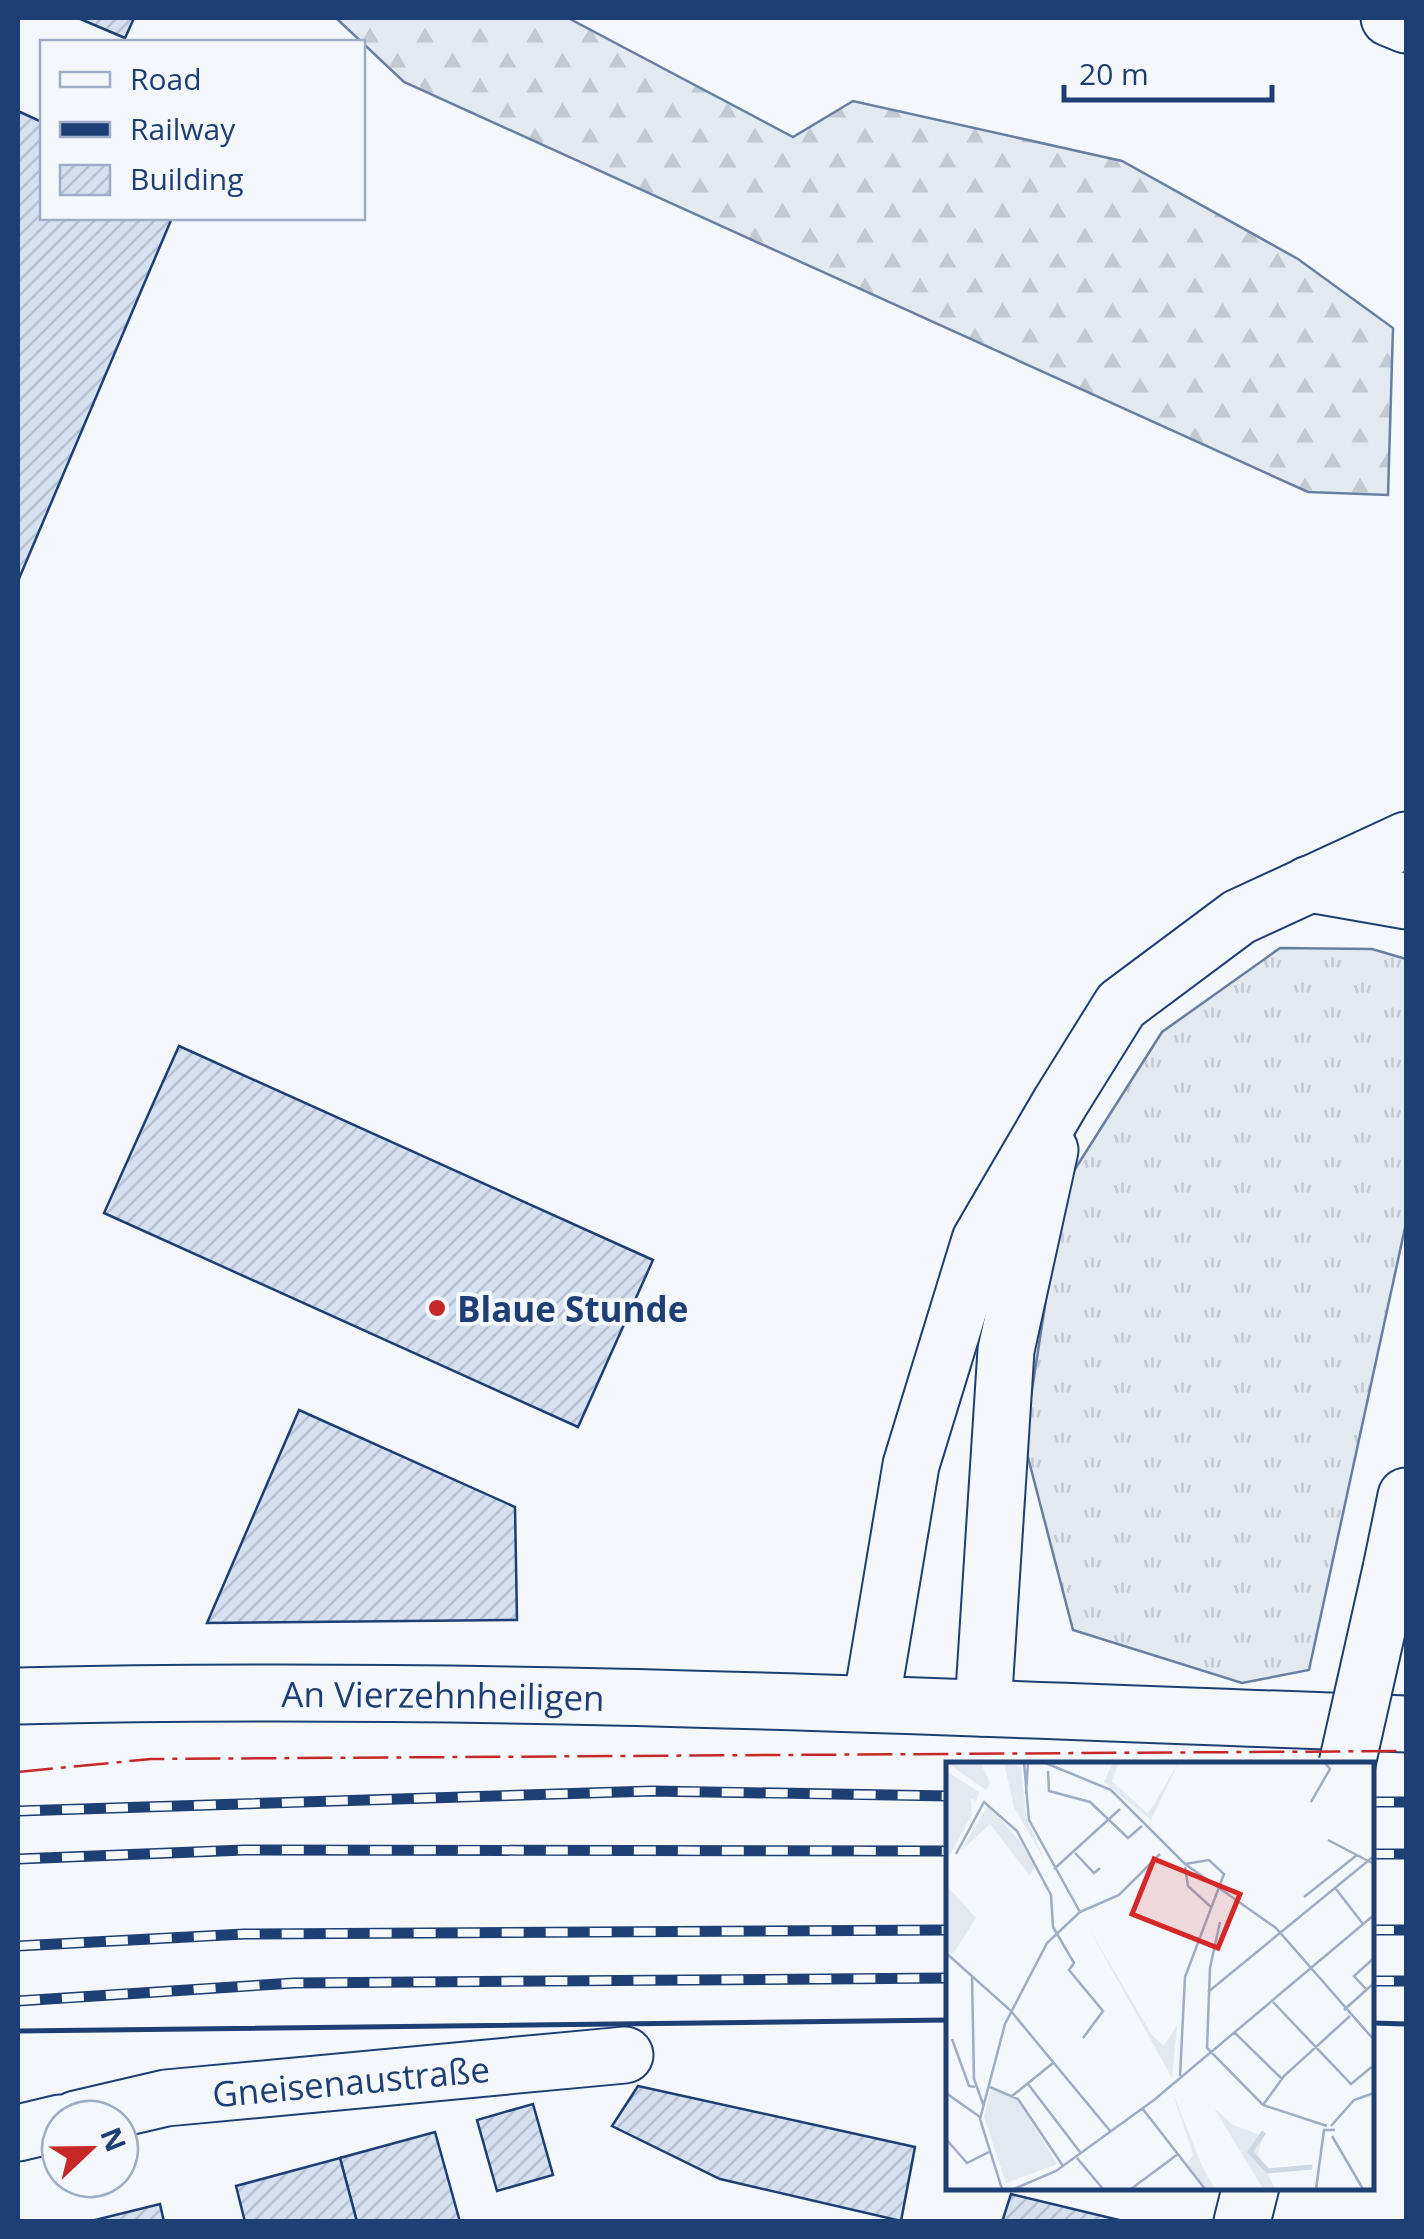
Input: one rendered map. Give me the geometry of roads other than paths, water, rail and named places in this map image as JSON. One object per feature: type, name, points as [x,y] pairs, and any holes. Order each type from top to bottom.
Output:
[{"type":"street","points":[[1389,18],[1406,25]]},
{"type":"street","points":[[871,1704],[911,1465],[980,1240],[1060,1103],[1121,1005],[1239,917],[1406,840]]},
{"type":"street","points":[[1309,884],[1406,902]]},
{"type":"street","points":[[983,1708],[1006,1350],[1060,1103]]},
{"type":"street","points":[[1347,1762],[1406,1496]]},
{"type":"street","name":"An Vierzehnheiligen","points":[[18,1696],[243,1690],[871,1704],[1406,1724]]},
{"type":"street","name":"Gneisenaustraße","points":[[140,2104],[166,2098],[624,2055]]},
{"type":"street","points":[[1242,2222],[1250,2189]]},
{"type":"railway","points":[[18,1811],[652,1791],[946,1796]]},
{"type":"railway","points":[[1374,1802],[1406,1802]]},
{"type":"railway","points":[[18,1859],[244,1850],[946,1851]]},
{"type":"railway","points":[[1374,1854],[1406,1854]]},
{"type":"railway","points":[[18,1946],[244,1934],[946,1930]]},
{"type":"railway","points":[[1374,1930],[1406,1930]]},
{"type":"railway","points":[[18,2001],[294,1983],[946,1978]]},
{"type":"railway","points":[[1374,1981],[1406,1981]]},
{"type":"place","name":"Blaue Stunde","points":[[437,1308]]}]
